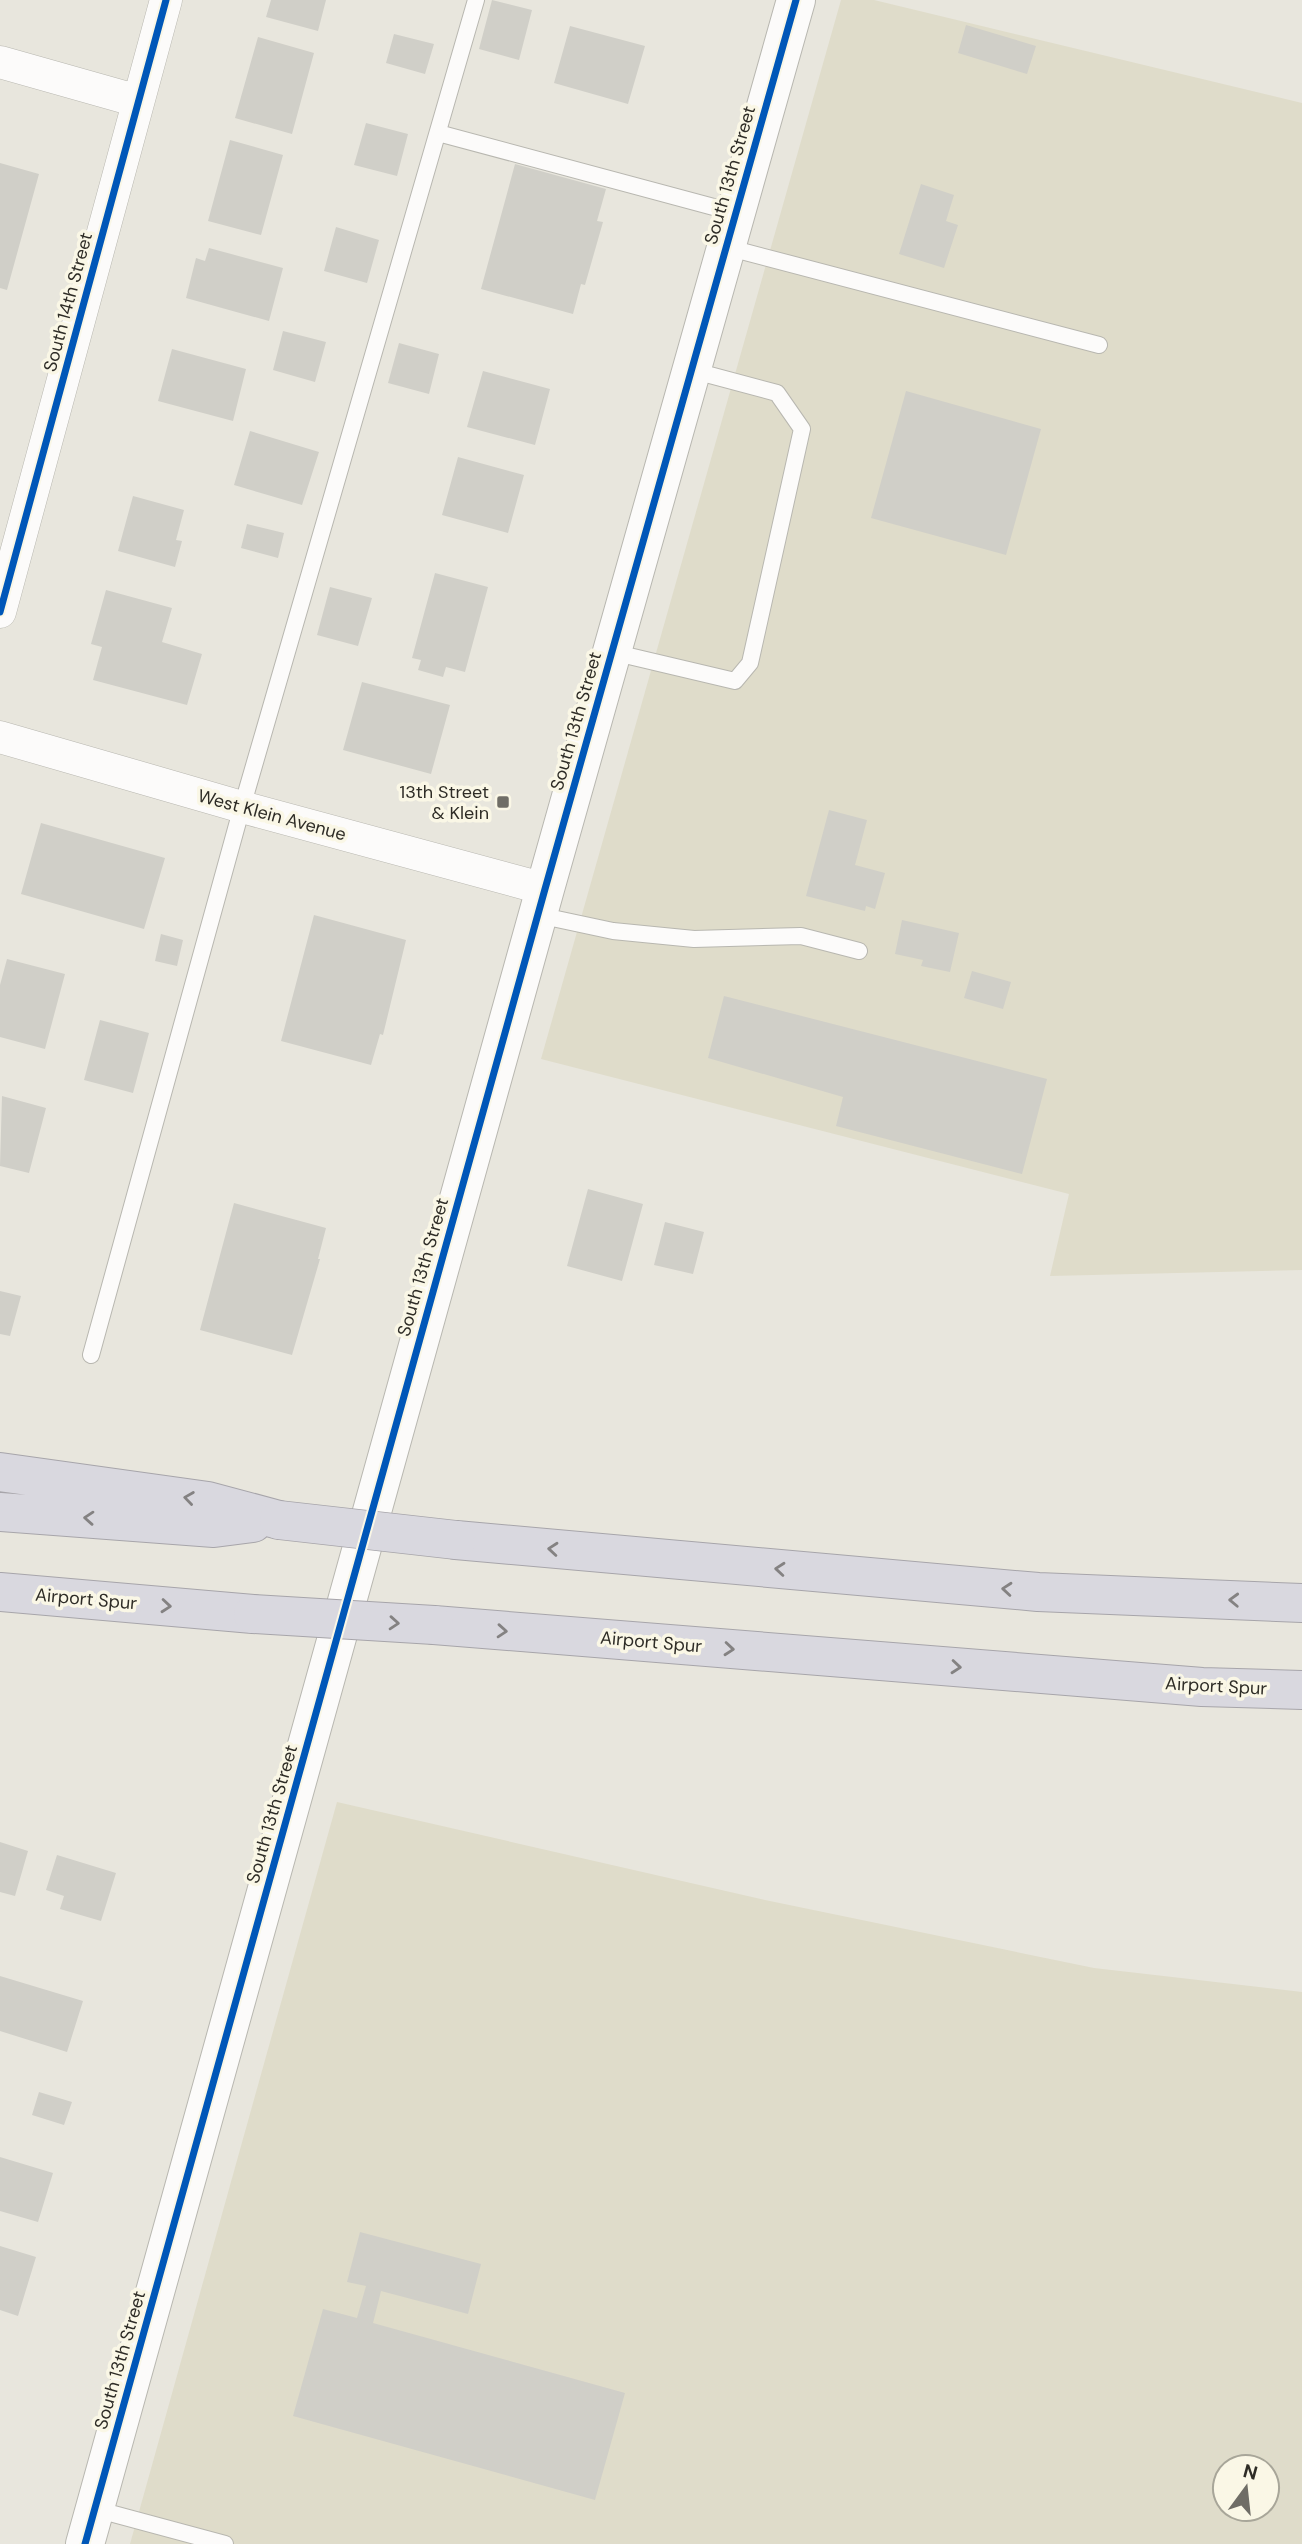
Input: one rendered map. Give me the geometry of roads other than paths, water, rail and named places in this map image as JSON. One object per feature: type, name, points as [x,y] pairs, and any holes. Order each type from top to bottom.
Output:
[{"type":"highway","points":[[0,1472],[208,1501],[279,1520],[456,1540],[1038,1592],[1302,1603]]},
{"type":"highway","points":[[0,1512],[214,1528],[279,1520]]},
{"type":"highway","name":"Airport Spur","points":[[0,1592],[1202,1687],[1302,1690]]},
{"type":"street","name":"South 14th Street","points":[[0,612],[166,0]]},
{"type":"street","name":"South 13th Street","points":[[90,2527],[541,902],[796,0]]},
{"type":"street","points":[[0,62],[138,101]]},
{"type":"street","name":"West Klein Avenue","points":[[0,737],[242,807],[541,902]]},
{"type":"lane","points":[[91,1354],[242,807],[476,0]]},
{"type":"lane","points":[[438,133],[731,230],[1099,345]]},
{"type":"lane","points":[[612,652],[735,681],[750,663],[802,429],[776,393],[691,370]]},
{"type":"lane","points":[[541,902],[613,931],[695,939],[801,936],[859,951]]},
{"type":"lane","points":[[90,2527],[225,2544]]},
{"type":"place","name":"13th Street & Klein","points":[[503,802]]}]
